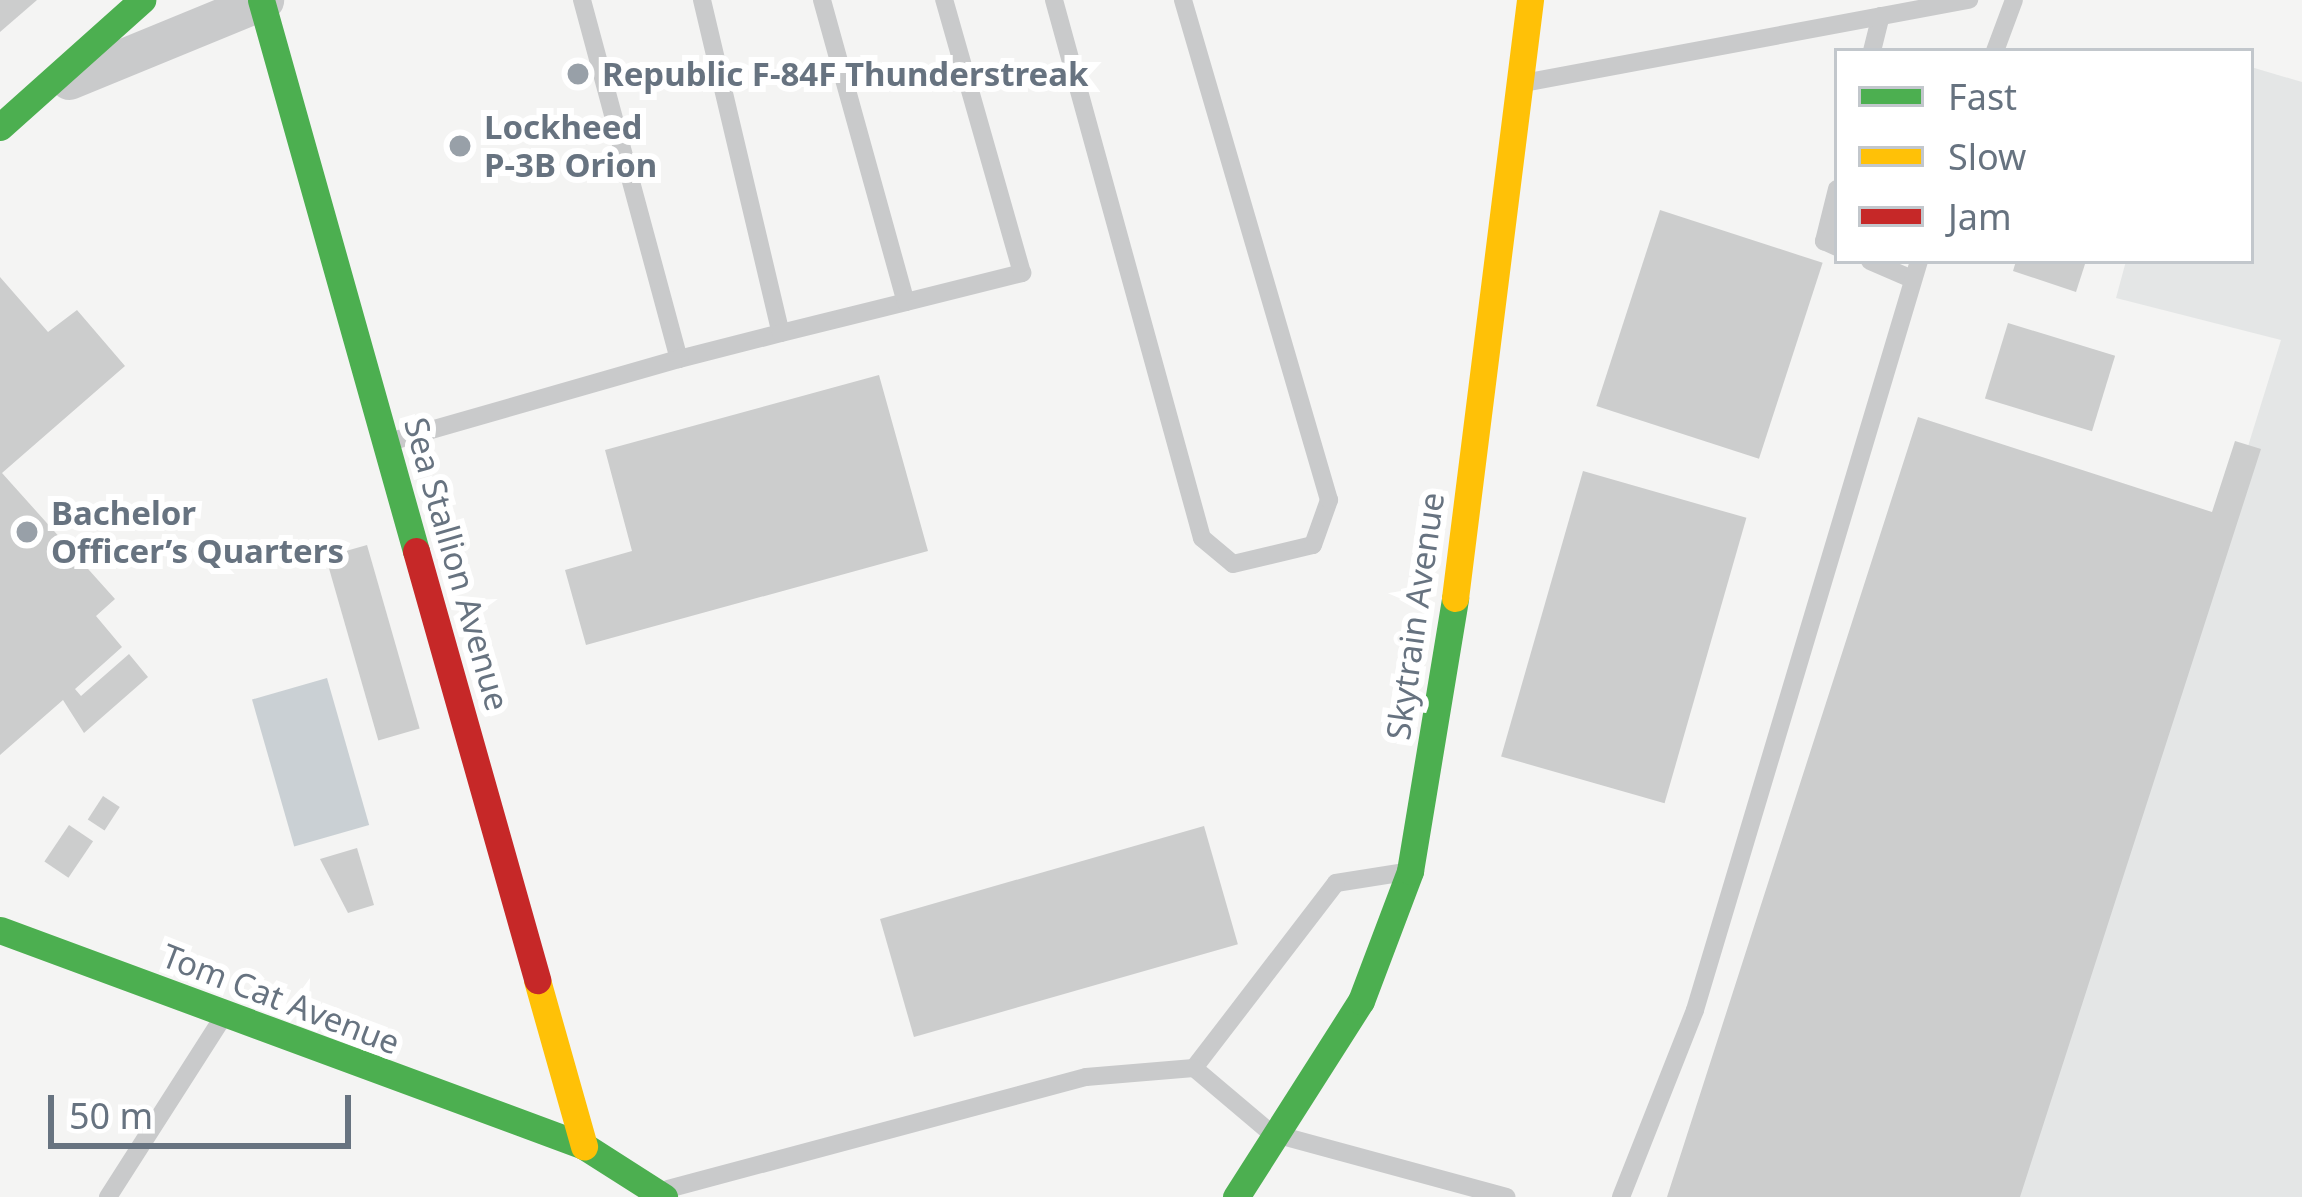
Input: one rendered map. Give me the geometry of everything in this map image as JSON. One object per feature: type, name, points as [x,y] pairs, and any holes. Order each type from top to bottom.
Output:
[{"type":"street","points":[[0,127],[142,0]]},
{"type":"street","points":[[41,92],[263,0]]},
{"type":"street","name":"Sea Stallion Avenue","points":[[263,0],[584,1146]]},
{"type":"street","name":"Skytrain Avenue","points":[[1236,1197],[1270,1133],[1361,1001],[1410,871],[1441,710],[1530,0]]},
{"type":"street","name":"Tom Cat Avenue","points":[[0,930],[584,1146],[662,1194]]},
{"type":"lane","points":[[582,0],[679,359]]},
{"type":"lane","points":[[702,0],[781,333]]},
{"type":"lane","points":[[822,0],[906,302]]},
{"type":"lane","points":[[386,443],[679,359],[1022,273],[944,0]]},
{"type":"lane","points":[[1054,0],[1202,538],[1234,564],[1312,545],[1329,500],[1183,0]]},
{"type":"lane","points":[[1520,84],[1969,0]]},
{"type":"lane","points":[[1996,48],[2014,0]]},
{"type":"lane","points":[[1873,48],[1881,16]]},
{"type":"lane","points":[[1834,201],[1824,241],[1834,246]]},
{"type":"lane","points":[[1621,1197],[1695,1010],[1916,270],[1885,264]]},
{"type":"lane","points":[[1194,1068],[1336,883],[1410,871]]},
{"type":"lane","points":[[108,1197],[224,1016]]},
{"type":"lane","points":[[662,1194],[1086,1077],[1194,1068],[1270,1133],[1506,1197]]},
{"type":"shaded area","points":[[2254,68],[2302,82],[2302,1197],[2015,1197],[2281,340],[2116,298],[2125,264],[2254,264]]},
{"type":"shaded area","points":[[327,678],[369,825],[294,847],[252,699]]},
{"type":"building","points":[[0,0],[37,0],[0,32]]},
{"type":"building","points":[[1660,210],[1823,263],[1759,459],[1596,406]]},
{"type":"building","points":[[2015,264],[2085,264],[2076,292],[2013,271]]},
{"type":"building","name":"Bachelor Officer’s Quarters","points":[[0,277],[48,332],[77,310],[125,366],[2,473],[115,599],[96,616],[122,647],[75,689],[81,696],[129,654],[148,677],[84,733],[63,700],[0,755]]},
{"type":"building","points":[[2008,323],[2115,356],[2092,431],[1985,399]]},
{"type":"building","points":[[879,375],[928,551],[586,645],[565,570],[632,551],[605,450]]},
{"type":"building","points":[[1918,417],[2212,512],[2235,441],[2261,449],[2020,1197],[1667,1197]]},
{"type":"building","points":[[1583,471],[1746,518],[1665,803],[1501,756]]},
{"type":"building","points":[[367,545],[420,729],[378,740],[326,557]]},
{"type":"building","points":[[103,796],[120,807],[105,830],[88,819]]},
{"type":"building","points":[[69,825],[93,841],[68,878],[44,861]]},
{"type":"building","points":[[1204,826],[1238,944],[914,1037],[880,919]]},
{"type":"building","points":[[357,848],[374,905],[348,913],[320,859]]},
{"type":"traffic: fast","points":[[0,127],[142,0]]},
{"type":"traffic: fast","points":[[261,0],[416,551]]},
{"type":"traffic: fast","points":[[1236,1197],[1361,1001],[1410,871],[1455,598]]},
{"type":"traffic: fast","points":[[0,930],[584,1146],[664,1197]]},
{"type":"traffic: slow","points":[[1455,598],[1530,0]]},
{"type":"traffic: slow","points":[[537,980],[584,1146]]},
{"type":"traffic: jam","points":[[416,551],[537,980]]},
{"type":"place","name":"Republic F-84F Thunderstreak","points":[[578,74]]},
{"type":"place","name":"Lockheed P-3B Orion","points":[[460,146]]},
{"type":"place","name":"Bachelor Officer’s Quarters","points":[[27,532]]}]
